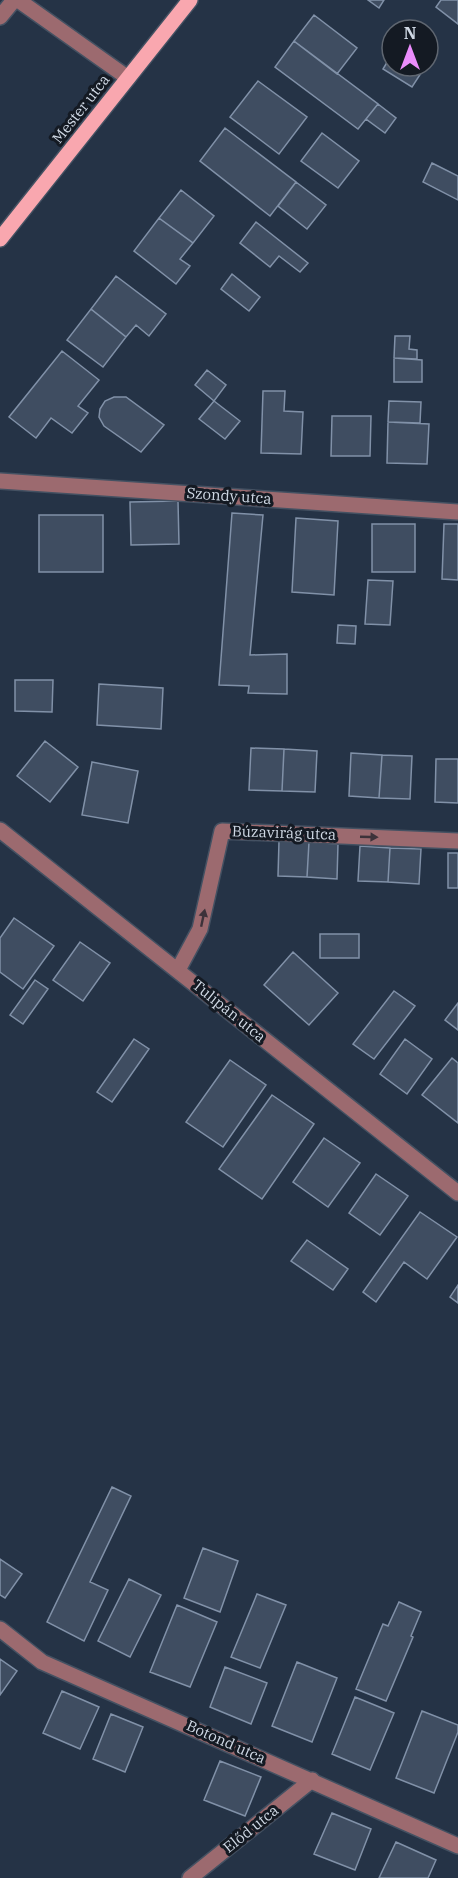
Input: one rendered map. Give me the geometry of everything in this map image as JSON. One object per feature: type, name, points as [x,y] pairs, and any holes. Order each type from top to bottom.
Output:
[{"type":"main road","name":"Mester utca","points":[[0,239],[189,0]]},
{"type":"street","points":[[0,17],[16,0],[128,78]]},
{"type":"street","name":"Szondy utca","points":[[0,481],[458,512]]},
{"type":"street","name":"Tulipán utca","points":[[0,830],[458,1193]]},
{"type":"street","name":"Búzavirág utca","points":[[178,970],[200,929],[222,831],[458,841]]},
{"type":"street","name":"Botond utca","points":[[0,1629],[42,1662],[458,1846]]},
{"type":"street","name":"Előd utca","points":[[190,1878],[312,1780]]},
{"type":"building","points":[[368,0],[384,0],[379,8]]},
{"type":"building","points":[[441,0],[458,0],[458,24],[436,7]]},
{"type":"building","points":[[314,15],[357,48],[337,74],[294,41]]},
{"type":"building","points":[[294,41],[378,104],[358,129],[275,67]]},
{"type":"building","points":[[398,78],[418,78],[412,87]]},
{"type":"building","points":[[258,81],[307,117],[279,154],[230,117]]},
{"type":"building","points":[[378,104],[396,118],[385,133],[366,119]]},
{"type":"building","points":[[225,128],[296,182],[270,216],[200,161]]},
{"type":"building","points":[[322,133],[359,161],[338,188],[301,161]]},
{"type":"building","points":[[432,163],[458,176],[458,200],[423,182]]},
{"type":"building","points":[[296,182],[326,205],[307,229],[278,206]]},
{"type":"building","points":[[181,190],[214,216],[193,243],[159,218]]},
{"type":"building","points":[[159,218],[193,243],[180,259],[190,266],[176,284],[134,251]]},
{"type":"building","points":[[256,222],[308,263],[300,272],[279,256],[270,267],[240,243]]},
{"type":"building","points":[[232,274],[260,297],[249,311],[221,289]]},
{"type":"building","points":[[116,276],[166,314],[149,336],[136,325],[126,337],[91,309]]},
{"type":"building","points":[[91,309],[126,337],[103,367],[67,340]]},
{"type":"building","points":[[395,336],[410,336],[409,349],[417,350],[417,359],[394,358]]},
{"type":"building","points":[[62,351],[99,380],[78,406],[88,413],[72,433],[51,418],[36,438],[9,417]]},
{"type":"building","points":[[394,358],[422,360],[422,382],[394,382]]},
{"type":"building","points":[[207,370],[226,385],[214,401],[195,385]]},
{"type":"building","points":[[263,391],[285,391],[284,411],[303,412],[301,454],[261,453]]},
{"type":"building","points":[[114,397],[126,397],[164,425],[141,452],[104,426],[99,417],[100,409],[105,401]]},
{"type":"building","points":[[214,401],[240,421],[225,439],[199,419]]},
{"type":"building","points":[[389,401],[421,402],[420,423],[388,422]]},
{"type":"building","points":[[332,416],[371,416],[370,456],[331,456]]},
{"type":"building","points":[[388,422],[429,424],[427,464],[387,463]]},
{"type":"building","points":[[178,501],[179,544],[131,545],[130,502]]},
{"type":"building","points":[[232,513],[263,515],[250,655],[287,654],[287,694],[248,693],[249,686],[219,685]]},
{"type":"building","points":[[39,515],[103,515],[103,572],[39,572]]},
{"type":"building","points":[[296,518],[338,521],[334,595],[292,592]]},
{"type":"building","points":[[372,524],[415,524],[415,572],[372,572]]},
{"type":"building","points":[[444,524],[458,524],[458,580],[442,579]]},
{"type":"building","points":[[368,580],[393,581],[390,625],[365,624]]},
{"type":"building","points":[[338,625],[356,626],[355,644],[337,643]]},
{"type":"building","points":[[15,680],[53,680],[52,712],[15,711]]},
{"type":"building","points":[[99,684],[163,688],[161,729],[97,725]]},
{"type":"building","points":[[45,741],[78,767],[50,802],[17,776]]},
{"type":"building","points":[[251,748],[284,749],[282,791],[249,790]]},
{"type":"building","points":[[284,749],[317,751],[315,792],[282,791]]},
{"type":"building","points":[[351,753],[382,755],[379,798],[349,796]]},
{"type":"building","points":[[382,755],[412,756],[410,799],[379,798]]},
{"type":"building","points":[[436,759],[458,759],[458,803],[435,802]]},
{"type":"building","points":[[92,762],[138,771],[128,823],[82,815]]},
{"type":"building","points":[[279,841],[309,842],[307,877],[278,876]]},
{"type":"building","points":[[309,842],[338,844],[337,879],[307,877]]},
{"type":"building","points":[[360,846],[390,848],[388,882],[358,881]]},
{"type":"building","points":[[390,848],[421,849],[419,884],[388,882]]},
{"type":"building","points":[[448,853],[458,853],[458,888],[448,888]]},
{"type":"building","points":[[14,918],[54,946],[23,989],[0,972],[0,938]]},
{"type":"building","points":[[320,934],[359,934],[359,958],[320,958]]},
{"type":"building","points":[[80,942],[110,963],[83,1001],[53,980]]},
{"type":"building","points":[[293,952],[338,993],[309,1025],[264,985]]},
{"type":"building","points":[[35,980],[48,989],[23,1024],[10,1015]]},
{"type":"building","points":[[394,991],[415,1006],[374,1059],[353,1044]]},
{"type":"building","points":[[458,1003],[458,1030],[445,1020]]},
{"type":"building","points":[[134,1039],[149,1049],[112,1102],[97,1092]]},
{"type":"building","points":[[405,1039],[432,1059],[407,1094],[380,1074]]},
{"type":"building","points":[[452,1058],[458,1063],[458,1123],[422,1095]]},
{"type":"building","points":[[230,1060],[266,1085],[223,1147],[186,1122]]},
{"type":"building","points":[[272,1095],[314,1124],[262,1199],[219,1169]]},
{"type":"building","points":[[324,1138],[360,1163],[328,1207],[293,1182]]},
{"type":"building","points":[[376,1174],[408,1196],[380,1235],[349,1213]]},
{"type":"building","points":[[420,1212],[457,1237],[427,1279],[404,1262],[376,1302],[363,1292]]},
{"type":"building","points":[[307,1240],[348,1269],[333,1290],[291,1261]]},
{"type":"building","points":[[458,1285],[458,1303],[450,1297]]},
{"type":"building","points":[[112,1487],[131,1496],[90,1582],[108,1590],[84,1641],[47,1622]]},
{"type":"building","points":[[203,1548],[238,1561],[220,1612],[184,1598]]},
{"type":"building","points":[[0,1559],[22,1574],[5,1598],[0,1595]]},
{"type":"building","points":[[129,1579],[161,1595],[130,1657],[98,1641]]},
{"type":"building","points":[[257,1594],[286,1605],[260,1668],[231,1657]]},
{"type":"building","points":[[399,1602],[421,1612],[386,1701],[356,1689],[383,1624],[388,1626]]},
{"type":"building","points":[[177,1605],[217,1622],[190,1687],[150,1672]]},
{"type":"building","points":[[0,1659],[17,1671],[0,1695]]},
{"type":"building","points":[[297,1662],[337,1678],[312,1742],[272,1726]]},
{"type":"building","points":[[225,1667],[267,1683],[251,1724],[210,1707]]},
{"type":"building","points":[[62,1691],[99,1707],[80,1749],[43,1733]]},
{"type":"building","points":[[355,1697],[394,1713],[370,1770],[332,1754]]},
{"type":"building","points":[[422,1711],[458,1725],[458,1732],[434,1793],[396,1778]]},
{"type":"building","points":[[111,1714],[143,1727],[125,1772],[93,1759]]},
{"type":"building","points":[[220,1761],[261,1777],[245,1816],[204,1800]]},
{"type":"building","points":[[332,1813],[371,1829],[355,1870],[314,1854]]},
{"type":"building","points":[[396,1842],[436,1860],[428,1878],[379,1878]]}]
